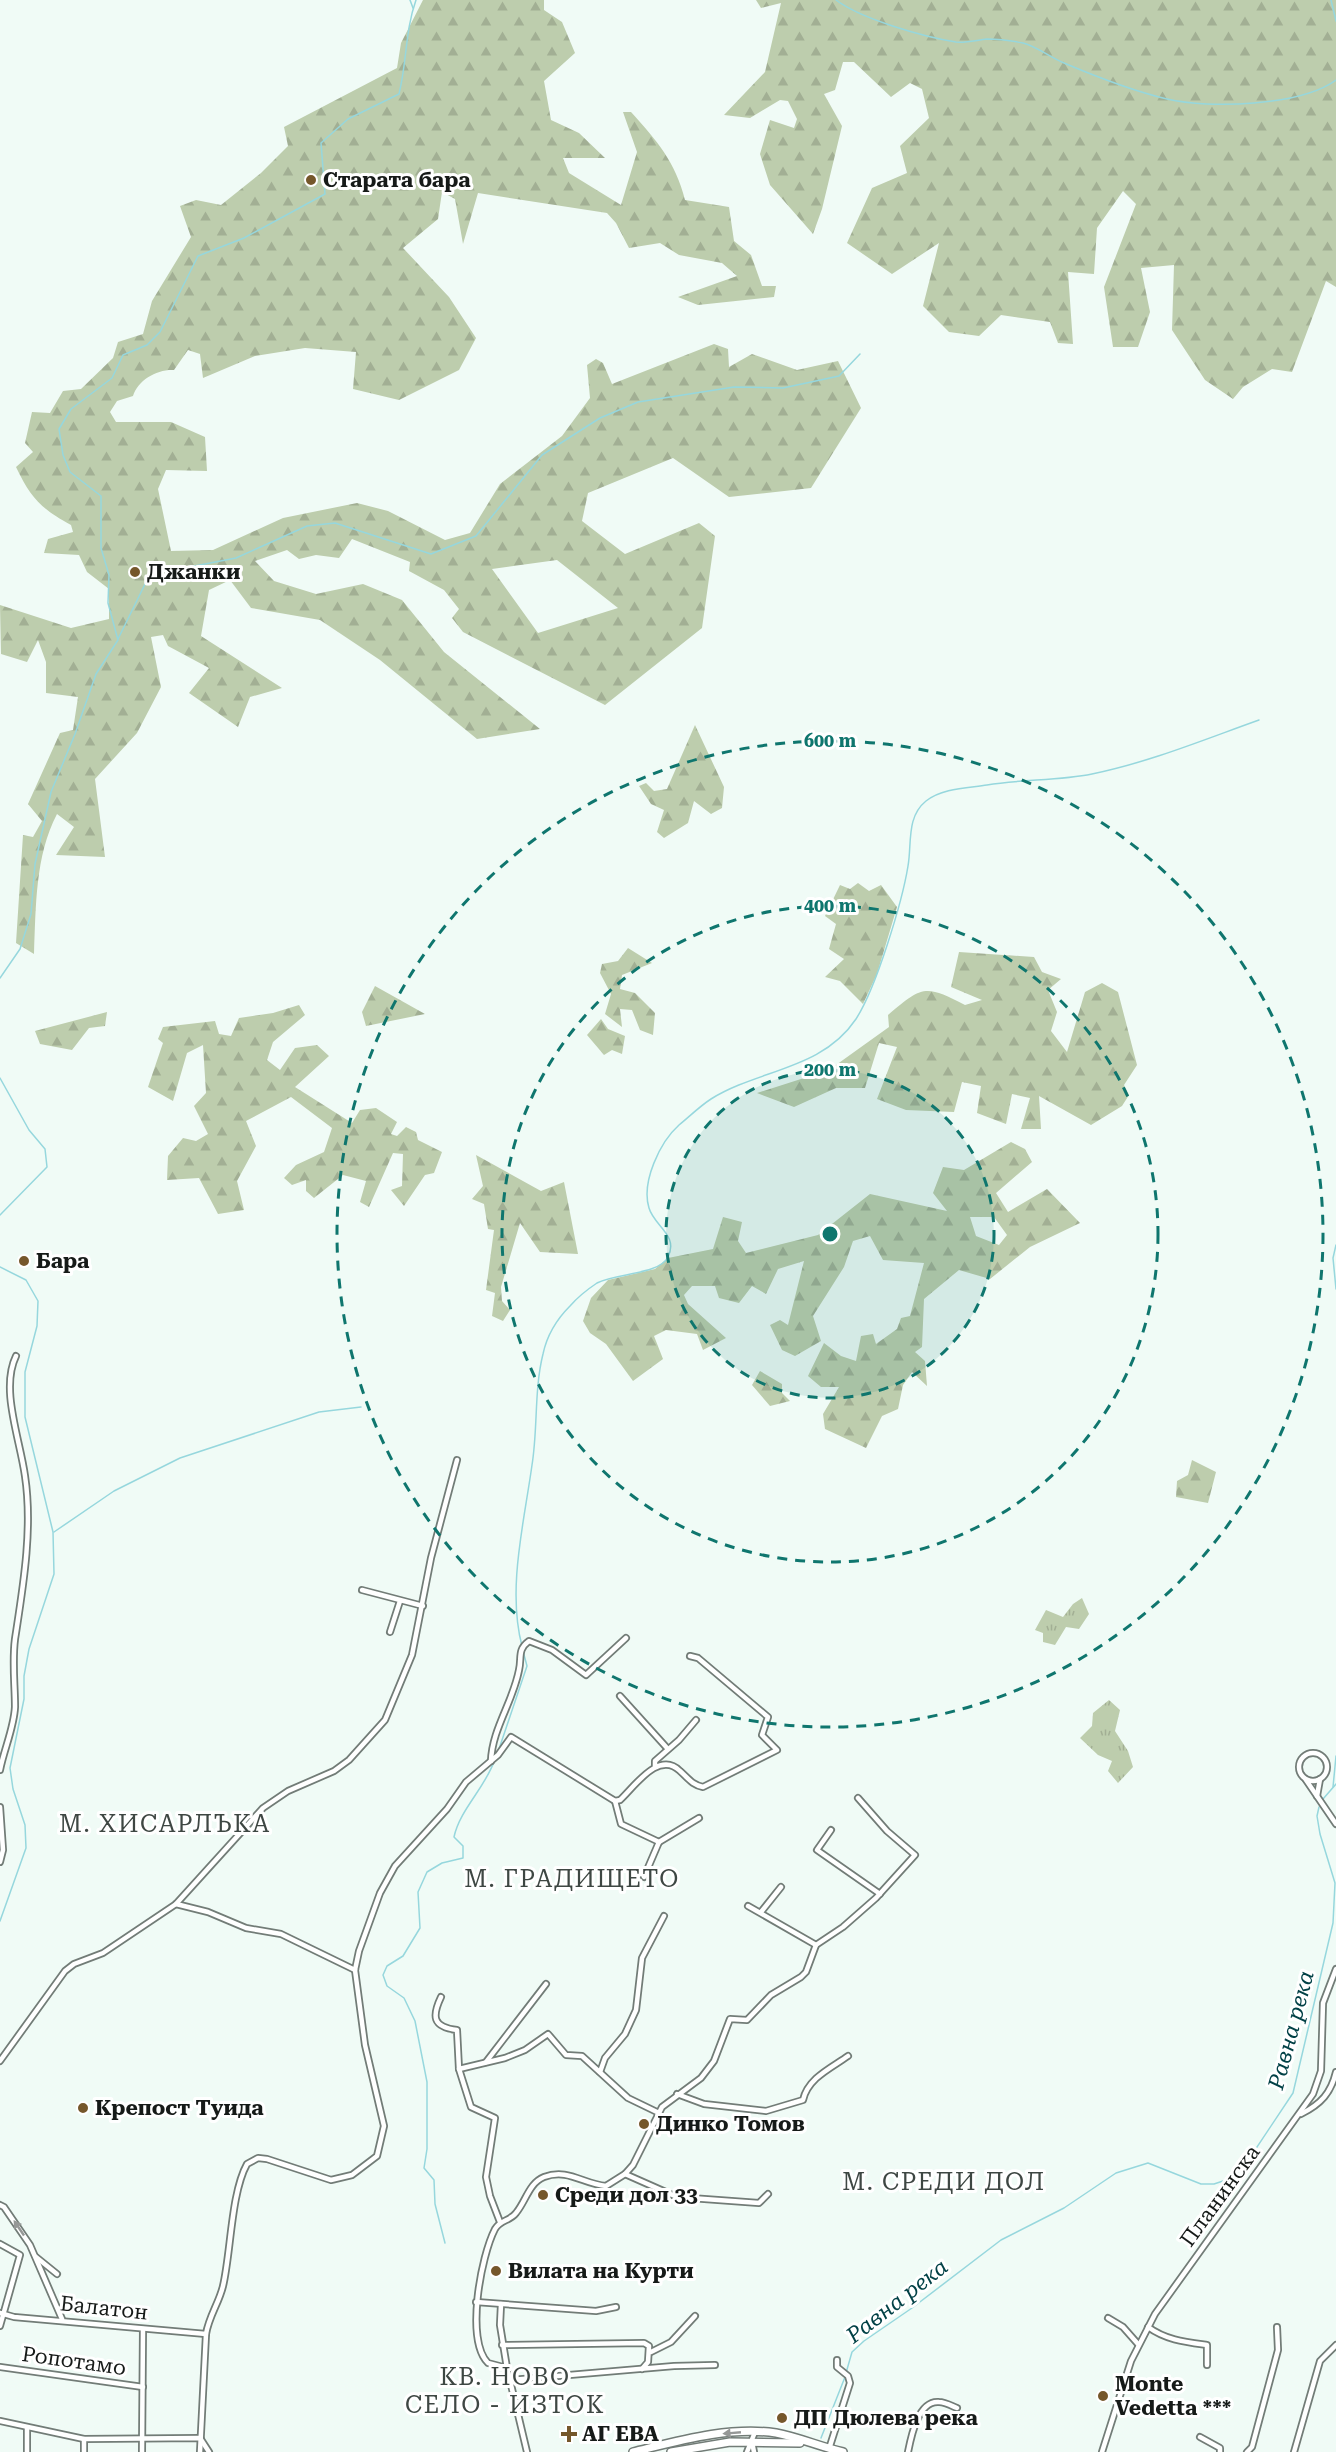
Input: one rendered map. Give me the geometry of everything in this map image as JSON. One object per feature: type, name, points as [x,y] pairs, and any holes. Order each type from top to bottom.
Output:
[{"type":"street","points":[[4,1369],[16,1356]]},
{"type":"street","points":[[0,1770],[15,1709],[15,1648],[23,1603],[24,1575],[25,1476],[6,1416]]},
{"type":"street","points":[[0,2061],[65,1971],[74,1964],[103,1953],[176,1904],[263,1808],[288,1791],[334,1771],[369,1741],[385,1720],[412,1655],[431,1558],[457,1460]]},
{"type":"street","points":[[362,1590],[423,1606]]},
{"type":"street","points":[[390,1632],[400,1601]]},
{"type":"street","points":[[491,1761],[491,1743],[502,1723],[520,1669],[521,1649],[529,1641],[539,1643],[586,1675],[626,1638]]},
{"type":"street","points":[[615,1801],[620,1800],[655,1766],[666,1763],[677,1768],[695,1785],[703,1787],[777,1750],[762,1735],[768,1717],[698,1658],[690,1656]]},
{"type":"street","points":[[620,1696],[667,1748]]},
{"type":"street","points":[[655,1766],[655,1761],[667,1748],[671,1748],[696,1720]]},
{"type":"street","points":[[200,2452],[208,2320],[222,2290],[239,2185],[247,2164],[258,2158],[267,2159],[331,2180],[352,2175],[377,2156],[384,2126],[365,2045],[355,1970],[373,1910],[394,1866],[447,1809],[465,1782],[498,1755],[511,1737],[615,1801],[621,1824],[659,1842]]},
{"type":"street","points":[[1317,1796],[1320,1779],[1326,1772],[1326,1764],[1323,1758],[1314,1754],[1306,1755],[1300,1761],[1299,1770],[1336,1824]]},
{"type":"street","points":[[1305,1779],[1313,1781],[1320,1779]]},
{"type":"street","points":[[507,2368],[491,2365],[484,2357],[476,2301],[482,2262],[500,2222],[516,2214],[534,2183],[541,2178],[553,2174],[573,2175],[597,2186],[606,2186],[625,2174],[638,2156],[645,2136],[659,2113],[677,2094],[701,2078],[714,2061],[730,2019],[747,2020],[771,1995],[801,1977],[806,1972],[816,1945],[843,1928],[880,1894],[915,1855],[887,1831],[858,1798]]},
{"type":"street","points":[[0,1807],[3,1850],[0,1862]]},
{"type":"street","points":[[644,1877],[659,1842],[699,1818]]},
{"type":"street","points":[[831,1830],[817,1850],[880,1894]]},
{"type":"street","points":[[761,1912],[781,1887]]},
{"type":"street","points":[[176,1904],[208,1912],[246,1928],[280,1934],[355,1970]]},
{"type":"street","points":[[748,1906],[816,1945]]},
{"type":"street","points":[[600,2072],[605,2058],[618,2045],[636,2010],[642,1958],[664,1916]]},
{"type":"street","name":"Планинска","points":[[1104,2452],[1138,2344],[1299,2115],[1320,2078],[1321,2014],[1325,1994],[1336,1969]]},
{"type":"street","points":[[486,2062],[546,1984]]},
{"type":"street","points":[[441,1997],[434,2012],[435,2019],[440,2024],[457,2030],[459,2069],[471,2107],[495,2118],[486,2177],[490,2196],[500,2222]]},
{"type":"street","points":[[459,2069],[525,2050],[548,2034],[566,2055],[582,2056],[628,2098],[659,2113]]},
{"type":"street","points":[[677,2094],[704,2104],[766,2111],[803,2100],[805,2090],[822,2073],[848,2056]]},
{"type":"street","points":[[1299,2115],[1326,2097],[1332,2089],[1336,2072]]},
{"type":"street","points":[[625,2174],[677,2197],[759,2203],[768,2194]]},
{"type":"street","points":[[0,2205],[4,2207],[22,2232],[62,2319]]},
{"type":"street","points":[[0,2244],[19,2253],[0,2326]]},
{"type":"street","points":[[34,2256],[57,2274]]},
{"type":"street","points":[[476,2301],[596,2311],[616,2307]]},
{"type":"street","points":[[501,2304],[502,2346],[527,2452]]},
{"type":"street","name":"Балатон","points":[[2,2314],[206,2334]]},
{"type":"street","points":[[642,2369],[651,2352],[671,2342],[695,2316]]},
{"type":"street","points":[[1108,2318],[1123,2327],[1138,2344]]},
{"type":"street","points":[[1148,2327],[1178,2341],[1207,2345],[1207,2365]]},
{"type":"street","points":[[1247,2452],[1252,2447],[1278,2350],[1277,2327]]},
{"type":"street","points":[[142,2452],[143,2329]]},
{"type":"street","points":[[502,2346],[644,2343],[650,2346],[651,2352]]},
{"type":"street","points":[[1294,2452],[1320,2361],[1336,2345]]},
{"type":"street","points":[[829,2449],[850,2384],[848,2376],[837,2367],[837,2360]]},
{"type":"street","points":[[511,2380],[715,2365]]},
{"type":"street","name":"Ропотамо","points":[[0,2367],[143,2387]]},
{"type":"street","points":[[908,2452],[917,2419],[931,2403],[938,2401],[957,2408]]},
{"type":"street","points":[[0,2421],[84,2439],[200,2438]]},
{"type":"street","points":[[27,2428],[27,2452]]},
{"type":"street","points":[[633,2452],[691,2438],[755,2432],[777,2433],[843,2452]]},
{"type":"street","points":[[747,2452],[755,2432]]},
{"type":"street","points":[[1200,2437],[1220,2448],[1220,2452]]},
{"type":"street","points":[[200,2438],[208,2452]]},
{"type":"street","points":[[84,2439],[84,2452]]},
{"type":"street","points":[[752,2442],[754,2452]]},
{"type":"street","points":[[671,2452],[721,2443],[809,2443]]},
{"type":"green space","points":[[423,0],[544,0],[544,10],[562,22],[575,53],[544,81],[551,120],[579,133],[605,158],[563,158],[569,173],[621,205],[637,152],[623,112],[631,112],[664,152],[676,174],[685,200],[729,207],[734,241],[751,255],[762,286],[776,286],[774,297],[698,305],[678,297],[737,276],[722,263],[679,255],[660,243],[629,248],[616,223],[607,213],[478,193],[463,244],[455,199],[442,192],[438,219],[403,248],[449,297],[476,338],[459,370],[399,400],[353,389],[356,352],[305,348],[255,356],[203,378],[200,354],[188,350],[174,370],[161,371],[149,377],[139,385],[133,396],[117,401],[110,412],[116,422],[171,422],[205,437],[207,471],[166,470],[158,489],[171,551],[213,550],[283,518],[357,503],[388,511],[445,540],[470,533],[500,484],[562,436],[590,398],[587,365],[596,359],[603,363],[612,384],[714,344],[728,349],[729,367],[752,354],[797,370],[838,361],[861,408],[811,488],[729,497],[673,458],[588,493],[582,521],[625,554],[699,523],[715,536],[702,628],[605,705],[463,632],[452,618],[459,609],[444,590],[409,571],[410,562],[352,539],[339,558],[316,555],[299,559],[287,550],[255,561],[274,581],[316,594],[363,584],[402,600],[444,652],[540,729],[477,739],[380,660],[320,620],[251,608],[230,580],[209,590],[201,636],[282,688],[250,697],[238,727],[189,693],[209,668],[168,646],[163,635],[151,637],[161,687],[137,733],[95,779],[105,857],[56,855],[74,827],[57,814],[44,847],[38,882],[34,954],[16,943],[23,835],[33,837],[42,821],[28,804],[60,733],[73,730],[78,697],[46,693],[46,662],[38,640],[27,662],[1,654],[0,605],[71,628],[109,619],[109,589],[87,572],[79,555],[44,553],[48,539],[73,532],[71,525],[51,513],[38,501],[16,467],[33,452],[25,443],[32,412],[50,413],[63,391],[81,389],[113,358],[118,342],[143,334],[152,301],[191,237],[180,206],[196,200],[221,205],[261,173],[288,146],[284,127],[397,68],[401,43]],"holes":[[[557,560],[618,608],[538,633],[492,569]]]},
{"type":"green space","points":[[756,0],[1336,0],[1336,287],[1326,281],[1292,372],[1272,369],[1243,387],[1233,399],[1205,380],[1172,330],[1174,265],[1141,268],[1150,312],[1138,347],[1113,347],[1104,287],[1136,204],[1123,191],[1097,228],[1094,274],[1068,272],[1073,344],[1058,343],[1050,322],[1001,315],[979,336],[949,332],[923,306],[939,243],[892,274],[847,243],[872,188],[907,173],[900,146],[929,118],[922,89],[910,83],[891,97],[854,62],[843,62],[835,90],[824,94],[842,126],[822,209],[813,234],[770,185],[760,154],[770,120],[794,128],[797,119],[788,101],[780,100],[750,118],[724,115],[765,72],[781,3],[761,8]]},
{"type":"green space","points":[[695,725],[724,787],[722,808],[711,814],[694,801],[688,823],[664,838],[657,832],[664,810],[651,804],[639,786],[646,783],[654,791],[667,789]]},
{"type":"green space","points":[[858,883],[869,891],[881,885],[897,907],[877,974],[863,1004],[840,981],[825,977],[844,959],[829,949],[836,924],[825,916],[840,885],[850,889]]},
{"type":"green space","points":[[628,948],[652,963],[622,975],[620,989],[635,993],[655,1013],[653,1035],[640,1030],[632,1010],[620,1009],[622,1027],[605,1014],[611,994],[600,973],[602,964],[618,961]]},
{"type":"green space","points":[[959,952],[1034,957],[1042,972],[1061,979],[1048,990],[1057,1012],[1051,1031],[1067,1052],[1085,992],[1102,983],[1118,992],[1137,1065],[1124,1085],[1129,1095],[1122,1106],[1091,1125],[1039,1096],[1041,1129],[1021,1129],[1030,1098],[1012,1094],[1006,1124],[977,1113],[981,1086],[962,1082],[954,1112],[906,1110],[877,1099],[897,1047],[879,1043],[865,1088],[836,1088],[794,1107],[757,1093],[829,1070],[889,1027],[888,1015],[909,998],[924,991],[941,994],[965,1005],[982,1000],[951,987]]},
{"type":"green space","points":[[375,986],[425,1014],[366,1026],[362,1012]]},
{"type":"green space","points":[[299,1005],[305,1015],[273,1042],[267,1060],[280,1070],[295,1048],[317,1045],[329,1056],[295,1087],[352,1123],[360,1110],[376,1108],[397,1122],[391,1134],[397,1136],[406,1127],[416,1132],[418,1140],[442,1152],[434,1173],[425,1175],[404,1206],[391,1190],[402,1186],[403,1154],[393,1153],[369,1207],[360,1202],[366,1181],[343,1175],[314,1198],[306,1191],[306,1180],[292,1185],[284,1178],[296,1165],[324,1152],[332,1128],[291,1097],[246,1121],[256,1146],[237,1181],[244,1210],[218,1214],[199,1178],[167,1180],[168,1156],[183,1138],[196,1141],[208,1134],[194,1106],[206,1093],[203,1045],[187,1053],[173,1101],[148,1087],[163,1043],[158,1039],[163,1027],[215,1021],[219,1034],[231,1036],[239,1018],[273,1013]]},
{"type":"green space","points":[[107,1012],[105,1026],[89,1028],[72,1050],[40,1044],[35,1031]]},
{"type":"green space","points":[[601,1019],[608,1029],[625,1036],[622,1054],[612,1050],[604,1055],[587,1035]]},
{"type":"green space","points":[[1011,1142],[1025,1149],[1032,1162],[996,1193],[1008,1212],[1047,1189],[1080,1223],[1030,1247],[990,1279],[959,1270],[924,1299],[922,1347],[915,1352],[925,1361],[927,1386],[912,1372],[903,1385],[898,1409],[882,1416],[866,1448],[825,1429],[823,1414],[839,1387],[821,1387],[808,1376],[824,1343],[841,1356],[856,1361],[861,1336],[873,1334],[876,1344],[897,1329],[901,1318],[910,1316],[924,1263],[883,1260],[870,1236],[853,1241],[844,1267],[813,1316],[821,1341],[795,1356],[782,1350],[770,1325],[780,1320],[788,1325],[804,1261],[778,1269],[766,1294],[752,1286],[739,1303],[719,1298],[715,1286],[692,1286],[684,1295],[688,1304],[726,1338],[703,1350],[697,1334],[666,1330],[654,1336],[663,1359],[633,1381],[606,1344],[590,1333],[583,1321],[591,1298],[608,1280],[655,1269],[668,1258],[713,1249],[723,1217],[742,1222],[738,1241],[746,1253],[818,1235],[870,1194],[947,1211],[933,1193],[943,1167],[964,1170]],"holes":[[[970,1217],[994,1217],[1007,1235],[999,1245],[976,1236]]]},
{"type":"green space","points":[[476,1155],[541,1191],[564,1182],[578,1254],[540,1252],[520,1223],[501,1287],[502,1301],[510,1310],[503,1321],[492,1316],[495,1293],[486,1290],[494,1230],[488,1229],[484,1204],[472,1199],[483,1186]]},
{"type":"green space","points":[[760,1371],[782,1384],[782,1393],[790,1401],[770,1406],[752,1385]]},
{"type":"green space","points":[[1192,1460],[1216,1472],[1208,1503],[1176,1497],[1177,1481],[1188,1475]]},
{"type":"green space","points":[[1082,1598],[1089,1614],[1079,1629],[1066,1627],[1055,1645],[1043,1642],[1043,1633],[1035,1630],[1046,1610],[1063,1617],[1073,1604]]},
{"type":"green space","points":[[1109,1700],[1120,1710],[1115,1731],[1128,1751],[1133,1767],[1118,1783],[1108,1771],[1112,1761],[1098,1755],[1080,1738],[1092,1726],[1093,1713]]},
{"type":"waterway","points":[[410,0],[413,8]]},
{"type":"waterway","points":[[0,978],[20,949],[31,914],[35,864],[51,792],[96,674],[118,640],[108,603],[109,575],[101,548],[101,496],[70,472],[63,455],[59,429],[71,409],[112,378],[123,355],[147,345],[160,332],[198,256],[244,238],[325,194],[321,143],[348,119],[399,94],[410,23],[416,0]]},
{"type":"waterway","points":[[836,0],[861,14],[927,36],[956,42],[987,39],[1023,43],[1059,61],[1115,83],[1154,96],[1185,102],[1230,104],[1278,100],[1320,89],[1336,80]]},
{"type":"waterway","points":[[1331,0],[1336,21]]},
{"type":"waterway","points":[[118,639],[150,574],[165,566],[179,569],[236,558],[307,526],[335,523],[431,554],[476,536],[542,455],[600,418],[638,402],[734,387],[783,388],[839,376],[860,354]]},
{"type":"waterway","points":[[522,1646],[516,1602],[518,1556],[534,1451],[540,1368],[550,1334],[565,1311],[597,1283],[656,1267],[668,1257],[671,1249],[668,1237],[652,1214],[647,1198],[654,1163],[672,1132],[707,1102],[730,1089],[789,1067],[826,1049],[842,1036],[856,1019],[880,967],[894,922],[908,866],[911,831],[915,815],[920,807],[932,797],[955,789],[1079,776],[1114,769],[1176,750],[1259,720]]},
{"type":"waterway","points":[[0,1078],[29,1130],[45,1149],[47,1167],[0,1215]]},
{"type":"waterway","points":[[1336,1245],[1333,1258],[1336,1289]]},
{"type":"waterway","points":[[0,1267],[26,1280],[38,1301],[37,1326],[25,1372],[25,1417],[53,1532],[54,1574],[29,1649],[24,1676],[24,1699],[10,1768],[13,1789],[25,1825],[26,1848],[0,1921]]},
{"type":"waterway","points":[[54,1532],[114,1491],[180,1458],[319,1412],[361,1407]]},
{"type":"waterway","points":[[498,1752],[527,1666],[523,1651]]},
{"type":"waterway","points":[[1333,1787],[1336,1756]]},
{"type":"waterway","points":[[445,2243],[435,2204],[434,2180],[424,2168],[427,2149],[427,2082],[415,2021],[404,1998],[387,1986],[383,1975],[387,1966],[403,1956],[420,1928],[418,1892],[427,1872],[442,1863],[463,1858],[463,1846],[454,1837],[457,1827],[486,1779],[495,1759]]},
{"type":"waterway","name":"Равна река","points":[[1323,1799],[1336,1784]]},
{"type":"waterway","name":"Равна река","points":[[846,2373],[852,2352],[864,2341],[912,2308],[1001,2240],[1064,2208],[1116,2173],[1148,2163],[1201,2184],[1214,2184],[1232,2178],[1245,2165],[1293,2093],[1333,1923],[1335,1883],[1320,1834],[1317,1816],[1319,1807]]},
{"type":"waterway","name":"Равна река","points":[[821,2438],[845,2377]]},
{"type":"place","name":"Старата бара","points":[[311,180]]},
{"type":"place","name":"Джанки","points":[[135,572]]},
{"type":"place","name":"Бара","points":[[24,1261]]},
{"type":"place","name":"Крепост Туида","points":[[83,2108]]},
{"type":"place","name":"Динко Томов","points":[[644,2124]]},
{"type":"place","name":"Среди дол 33","points":[[543,2195]]},
{"type":"place","name":"Вилата на Курти","points":[[496,2271]]},
{"type":"place","name":"Monte Vedetta ***","points":[[1103,2396]]},
{"type":"place","name":"ДП Дюлева река","points":[[782,2418]]},
{"type":"place","name":"АГ ЕВА","points":[[569,2434]]},
{"type":"district","name":"М. ХИСАРЛЪКА","points":[[165,1824]]},
{"type":"district","name":"М. ГРАДИЩЕТО","points":[[572,1879]]},
{"type":"district","name":"М. СРЕДИ ДОЛ","points":[[944,2182]]},
{"type":"district","name":"КВ. НОВО СЕЛО - ИЗТОК","points":[[505,2391]]}]
